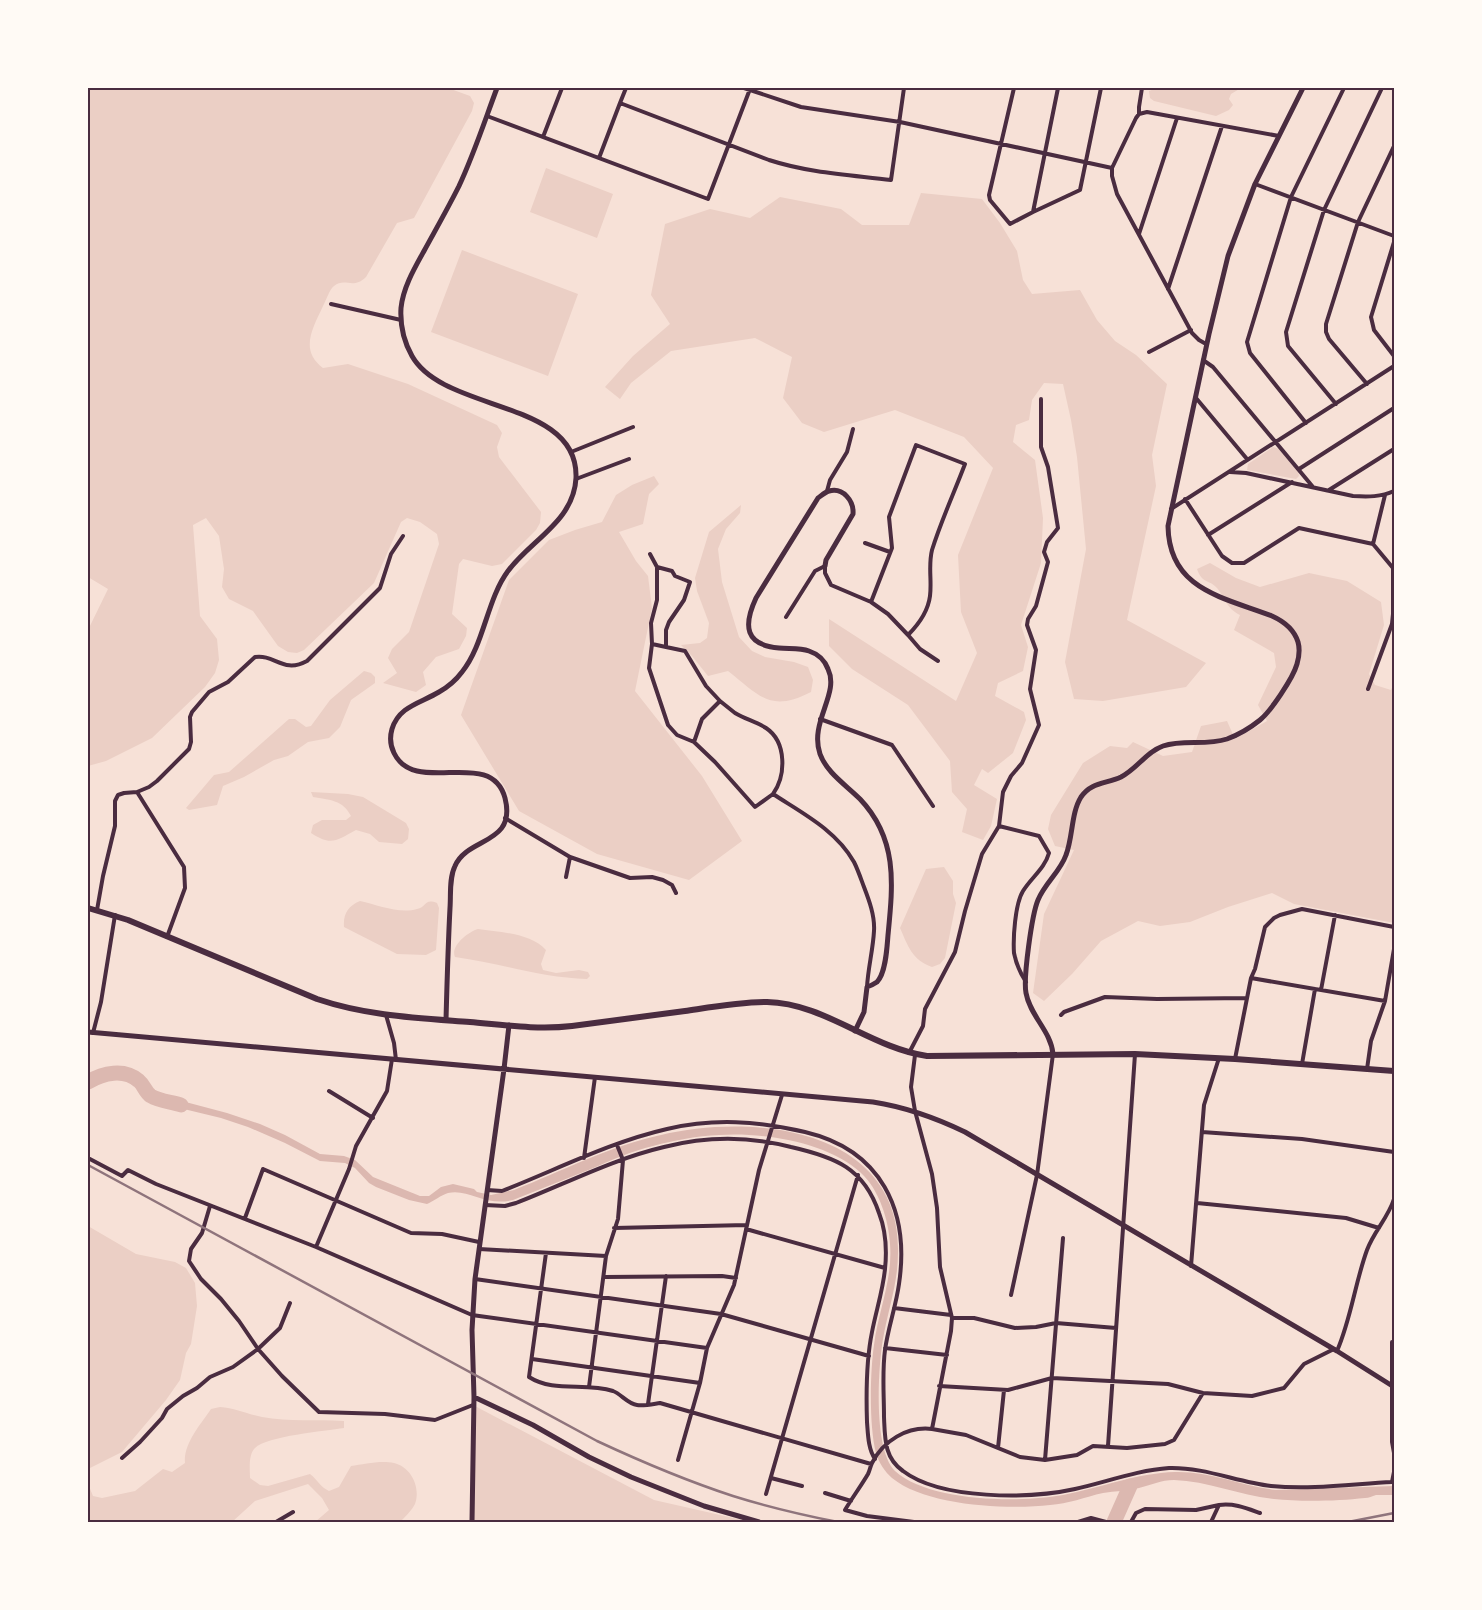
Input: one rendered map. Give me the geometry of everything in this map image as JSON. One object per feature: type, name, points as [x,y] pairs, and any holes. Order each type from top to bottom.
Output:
[{"type":"main road","points":[[88,908],[115,915],[317,999],[355,1011],[386,1015],[537,1027],[569,1026],[721,1006],[767,1002],[800,1007],[888,1046],[912,1054],[943,1057],[1135,1054],[1235,1059],[1394,1072]]},
{"type":"street","points":[[446,1020],[449,926],[454,867],[463,854],[491,839],[499,831],[506,818],[507,811],[503,791],[486,775],[473,772],[426,773],[409,768],[394,754],[391,746],[391,732],[403,710],[441,691],[455,680],[466,667],[501,581],[512,566],[563,515],[573,498],[576,479],[576,466],[571,452],[556,434],[540,423],[442,383],[425,371],[417,363],[406,344],[401,320],[401,309],[406,287],[460,182],[497,88]]},
{"type":"street","points":[[543,137],[562,88]]},
{"type":"street","points":[[599,158],[626,88]]},
{"type":"street","points":[[744,88],[801,108],[900,122],[1112,168]]},
{"type":"street","points":[[620,103],[784,165],[837,174],[891,180],[904,88]]},
{"type":"street","points":[[1014,88],[989,195],[990,200],[1010,224],[1080,190],[1102,88]]},
{"type":"street","points":[[1033,212],[1058,88]]},
{"type":"street","points":[[1142,88],[1139,114],[1112,168],[1114,186],[1191,330],[1199,340],[1206,344]]},
{"type":"street","points":[[1011,1295],[1037,1174],[1053,1054],[1052,1043],[1027,998],[1026,982],[1035,910],[1044,889],[1063,864],[1081,798],[1095,784],[1120,777],[1153,751],[1164,746],[1226,740],[1246,730],[1260,720],[1269,710],[1297,665],[1298,641],[1283,621],[1200,587],[1186,577],[1177,565],[1168,539],[1168,526],[1206,344],[1228,256],[1255,184],[1302,88]]},
{"type":"street","points":[[1306,423],[1250,353],[1247,348],[1247,342],[1291,197],[1344,88]]},
{"type":"street","points":[[1336,404],[1288,346],[1286,332],[1324,210],[1382,88]]},
{"type":"street","points":[[487,116],[708,200],[750,89]]},
{"type":"street","points":[[1139,114],[1147,112],[1279,136]]},
{"type":"street","points":[[1139,234],[1177,118]]},
{"type":"street","points":[[1168,288],[1222,126]]},
{"type":"street","points":[[1367,384],[1330,339],[1326,332],[1326,324],[1358,222],[1394,146]]},
{"type":"street","points":[[1255,184],[1394,236]]},
{"type":"street","points":[[1394,242],[1371,317],[1374,330],[1394,356]]},
{"type":"street","points":[[331,304],[401,320]]},
{"type":"street","points":[[1149,352],[1191,330]]},
{"type":"street","points":[[1204,360],[1213,367],[1313,487]]},
{"type":"street","points":[[1171,508],[1394,366]]},
{"type":"street","points":[[1195,397],[1247,459]]},
{"type":"street","points":[[932,1429],[939,1386],[947,1355],[952,1316],[940,1267],[937,1208],[932,1174],[915,1111],[911,1088],[912,1054],[923,1026],[925,1009],[956,952],[982,854],[999,826],[1003,792],[1010,776],[1022,763],[1039,725],[1030,689],[1036,650],[1027,625],[1036,606],[1048,562],[1044,552],[1047,542],[1058,528],[1048,467],[1041,447],[1042,399]]},
{"type":"street","points":[[1299,468],[1394,408]]},
{"type":"street","points":[[571,452],[633,427]]},
{"type":"street","points":[[853,428],[847,452],[830,480],[827,491],[818,498],[756,598],[750,610],[748,630],[758,643],[779,648],[808,651],[817,655],[823,661],[828,669],[831,686],[818,728],[820,754],[827,766],[871,813],[879,826],[890,855],[893,889],[886,958],[878,980],[867,988]]},
{"type":"street","points":[[871,602],[890,552],[892,541],[888,525],[889,517],[916,445],[965,464],[933,548],[929,568],[930,594],[928,605],[917,626],[908,635]]},
{"type":"street","points":[[1329,490],[1394,449]]},
{"type":"street","points":[[576,479],[629,459]]},
{"type":"street","points":[[1230,472],[1246,473],[1353,496],[1385,495],[1394,491]]},
{"type":"street","points":[[1208,535],[1292,482]]},
{"type":"street","points":[[827,491],[846,495],[854,507],[853,514],[826,560],[825,573],[831,584],[871,602],[888,614],[920,649],[938,661]]},
{"type":"street","points":[[1373,544],[1385,495]]},
{"type":"street","points":[[1185,499],[1227,561],[1238,564],[1244,563],[1299,528],[1373,544],[1394,567],[1393,614],[1392,624],[1368,689]]},
{"type":"street","points":[[97,910],[115,826],[115,802],[118,795],[124,792],[137,792],[149,787],[189,749],[192,734],[190,718],[192,712],[209,692],[228,682],[255,657],[261,656],[284,665],[298,666],[307,661],[380,588],[391,554],[403,536]]},
{"type":"street","points":[[865,543],[890,552]]},
{"type":"street","points":[[650,554],[657,567],[657,600],[651,623],[652,644],[649,668],[668,725],[676,735],[694,742],[715,762],[755,807],[773,794],[782,775],[781,750],[774,735],[766,728],[735,712],[720,701],[706,686],[685,651],[652,644]]},
{"type":"street","points":[[786,617],[815,571],[825,566]]},
{"type":"street","points":[[657,567],[672,571],[675,576],[690,582],[684,600],[669,622],[666,630],[666,647]]},
{"type":"street","points":[[694,742],[702,718],[720,701]]},
{"type":"street","points":[[820,719],[892,745],[933,806]]},
{"type":"street","points":[[137,792],[184,867],[185,888],[167,937]]},
{"type":"street","points":[[773,794],[821,824],[835,838],[854,863],[869,900],[874,924],[873,955],[868,971],[864,1012],[855,1031]]},
{"type":"street","points":[[506,818],[570,857],[630,878],[652,877],[663,880],[672,885],[676,893]]},
{"type":"street","points":[[999,826],[1039,836],[1049,853],[1047,860],[1022,893],[1017,907],[1014,952],[1019,970],[1026,982]]},
{"type":"street","points":[[566,877],[570,857]]},
{"type":"street","points":[[1235,1059],[1251,978],[1265,927],[1274,918],[1302,909],[1394,927]]},
{"type":"street","points":[[115,915],[101,1002],[90,1032],[873,1102],[915,1111],[965,1132],[1393,1386]]},
{"type":"street","points":[[1321,990],[1334,915]]},
{"type":"street","points":[[1367,1069],[1371,1041],[1385,1001],[1394,949]]},
{"type":"street","points":[[1251,978],[1385,1001]]},
{"type":"street","points":[[1302,1064],[1315,989]]},
{"type":"street","points":[[1061,1015],[1064,1012],[1104,997],[1157,999],[1247,998]]},
{"type":"street","points":[[316,1247],[349,1168],[352,1156],[387,1091],[394,1059],[394,1043],[386,1015]]},
{"type":"street","points":[[472,1522],[474,1397],[472,1314],[479,1242],[509,1025]]},
{"type":"street","points":[[1108,1446],[1135,1054]]},
{"type":"street","points":[[1192,1266],[1204,1106],[1219,1058]]},
{"type":"street","points":[[584,1158],[595,1077]]},
{"type":"street","points":[[328,1091],[373,1118]]},
{"type":"street","points":[[678,1460],[700,1383],[707,1348],[736,1278],[759,1170],[782,1094]]},
{"type":"street","points":[[487,1191],[502,1191],[636,1137],[669,1128],[726,1121],[773,1126],[825,1138],[847,1148],[865,1162],[887,1190],[896,1211],[902,1251],[894,1308],[885,1348],[885,1446],[892,1461],[914,1479],[950,1489],[1012,1495],[1055,1493],[1169,1468],[1198,1470],[1267,1485],[1286,1487],[1392,1482],[1394,1472]]},
{"type":"street","points":[[1202,1132],[1302,1139],[1394,1152]]},
{"type":"street","points":[[485,1204],[505,1206],[516,1203],[622,1159],[666,1146],[722,1138],[769,1140],[821,1154],[858,1175],[875,1199],[886,1238],[885,1268],[869,1356],[868,1434],[872,1454],[875,1458]]},
{"type":"street","points":[[589,1387],[605,1277],[606,1256],[618,1219],[622,1159],[617,1145]]},
{"type":"street","points":[[88,1158],[122,1176],[128,1170],[156,1184],[316,1247],[472,1314],[707,1348]]},
{"type":"street","points":[[245,1218],[263,1169],[411,1233],[442,1234],[479,1242]]},
{"type":"street","points":[[766,1494],[858,1175]]},
{"type":"street","points":[[939,1386],[1004,1390],[1052,1378],[1168,1384],[1203,1393],[1252,1396],[1284,1388],[1304,1364],[1335,1350],[1347,1324],[1367,1251],[1394,1199]]},
{"type":"street","points":[[1197,1203],[1346,1218],[1378,1228]]},
{"type":"street","points":[[210,1206],[202,1233],[191,1249],[189,1261],[201,1279],[239,1321],[258,1349],[282,1376],[319,1412],[385,1414],[436,1420],[474,1405]]},
{"type":"street","points":[[614,1228],[746,1227],[885,1268]]},
{"type":"street","points":[[1045,1460],[1063,1238]]},
{"type":"street","points":[[478,1250],[606,1256]]},
{"type":"street","points":[[546,1254],[529,1377],[538,1383],[548,1386],[589,1387],[614,1392],[636,1405],[660,1404],[692,1412],[871,1464]]},
{"type":"street","points":[[648,1404],[666,1276]]},
{"type":"street","points":[[605,1277],[722,1276],[736,1278]]},
{"type":"street","points":[[475,1279],[720,1314],[869,1356]]},
{"type":"street","points":[[122,1458],[140,1442],[172,1405],[183,1396],[198,1388],[210,1377],[234,1367],[258,1349],[280,1328],[290,1303]]},
{"type":"street","points":[[894,1308],[974,1318],[1015,1328],[1036,1327],[1056,1323],[1116,1328]]},
{"type":"street","points":[[1392,1342],[1392,1442],[1394,1453]]},
{"type":"street","points":[[885,1348],[947,1355]]},
{"type":"street","points":[[532,1359],[700,1383]]},
{"type":"street","points":[[998,1448],[1004,1390]]},
{"type":"street","points":[[914,1522],[866,1516],[845,1510],[870,1472],[871,1464],[875,1458],[900,1433],[925,1428],[966,1435],[1020,1457],[1045,1460],[1077,1455],[1093,1446],[1145,1447],[1165,1444],[1174,1440],[1203,1393]]},
{"type":"street","points":[[474,1397],[533,1425],[589,1457],[630,1477],[704,1506],[759,1522]]},
{"type":"street","points":[[771,1478],[802,1486]]},
{"type":"street","points":[[825,1493],[851,1500]]},
{"type":"street","points":[[1131,1522],[1136,1513],[1145,1510],[1196,1510],[1228,1504],[1241,1506],[1260,1513]]},
{"type":"street","points":[[1211,1522],[1219,1505]]},
{"type":"street","points":[[276,1522],[293,1512]]},
{"type":"street","points":[[1078,1522],[1091,1518],[1106,1522]]},
{"type":"shaded area","points":[[88,88],[448,88],[470,96],[474,103],[472,111],[414,218],[397,223],[366,277],[357,283],[342,283],[332,288],[315,322],[310,338],[311,354],[323,368],[348,364],[408,384],[497,425],[502,433],[497,447],[499,457],[541,512],[540,523],[536,530],[502,564],[492,566],[463,559],[459,564],[452,614],[467,628],[466,636],[459,649],[436,657],[423,672],[426,685],[416,692],[383,683],[397,673],[388,658],[392,649],[409,632],[439,544],[437,534],[420,522],[407,518],[401,522],[374,583],[304,650],[297,653],[288,652],[278,646],[253,611],[229,599],[222,587],[224,569],[219,536],[206,518],[193,525],[200,616],[217,639],[219,660],[215,673],[205,687],[152,738],[106,761],[88,766],[88,630],[108,589],[88,577]]},
{"type":"shaded area","points":[[1157,88],[1241,88],[1231,94],[1229,99],[1233,105],[1229,110],[1216,116],[1154,101],[1150,98],[1149,91]]},
{"type":"shaded area","points":[[546,168],[613,194],[597,238],[530,212]]},
{"type":"shaded area","points":[[921,193],[982,199],[1000,223],[1017,251],[1023,280],[1032,294],[1080,290],[1097,320],[1115,341],[1136,355],[1167,384],[1152,455],[1156,486],[1127,620],[1206,663],[1186,687],[1103,701],[1074,699],[1065,662],[1086,549],[1077,457],[1063,384],[1044,383],[1032,400],[1029,420],[1016,425],[1013,442],[1035,460],[1043,518],[1041,563],[1021,625],[1028,647],[1023,671],[998,683],[995,696],[1024,712],[1026,720],[1013,753],[988,773],[982,769],[974,785],[997,799],[991,826],[983,840],[962,832],[967,809],[952,792],[950,761],[908,705],[852,669],[829,646],[829,619],[956,701],[977,653],[961,612],[958,555],[993,468],[964,437],[895,410],[824,432],[802,423],[783,398],[792,357],[755,338],[671,351],[631,383],[620,399],[605,387],[633,356],[670,324],[651,295],[665,224],[710,209],[750,218],[780,197],[841,209],[862,225],[909,225]]},
{"type":"shaded area","points":[[462,250],[578,294],[548,376],[431,332]]},
{"type":"shaded area","points":[[1273,447],[1280,449],[1298,472],[1299,476],[1296,479],[1247,470],[1248,464]]},
{"type":"shaded area","points":[[654,476],[659,484],[649,494],[643,524],[619,532],[636,561],[648,576],[652,608],[635,691],[702,776],[742,841],[689,880],[597,854],[519,811],[461,715],[509,580],[549,540],[602,522],[616,495],[632,485]]},
{"type":"shaded area","points":[[741,505],[740,513],[726,529],[718,549],[722,582],[739,637],[752,651],[765,657],[794,662],[808,667],[813,680],[811,692],[797,698],[785,701],[766,699],[728,671],[708,676],[681,645],[700,643],[707,638],[709,623],[697,591],[695,578],[709,532]]},
{"type":"shaded area","points":[[1210,563],[1236,578],[1260,587],[1309,573],[1347,581],[1381,602],[1384,625],[1369,674],[1375,685],[1391,690],[1394,683],[1394,923],[1294,904],[1272,893],[1190,922],[1160,926],[1138,921],[1101,941],[1072,974],[1044,1001],[1033,993],[1044,914],[1074,850],[1055,846],[1048,829],[1051,815],[1083,763],[1110,746],[1127,748],[1133,742],[1163,756],[1192,752],[1201,726],[1227,721],[1235,739],[1267,721],[1258,705],[1276,667],[1274,653],[1234,630],[1240,615],[1229,606],[1214,585],[1201,577],[1197,569]]},
{"type":"shaded area","points":[[364,671],[371,673],[375,677],[375,683],[351,700],[340,727],[329,738],[308,742],[288,756],[274,760],[244,777],[223,786],[217,805],[189,810],[186,808],[214,775],[229,772],[289,719],[295,719],[306,727],[311,726],[330,700]]},
{"type":"shaded area","points":[[311,792],[348,794],[363,797],[406,823],[409,829],[408,839],[402,844],[379,842],[370,834],[356,830],[338,839],[324,840],[311,833],[313,825],[322,820],[346,820],[351,816],[340,804],[313,797]]},
{"type":"shaded area","points":[[944,867],[953,881],[953,894],[956,903],[945,958],[940,964],[932,967],[915,956],[900,928],[926,869]]},
{"type":"shaded area","points":[[360,901],[403,910],[420,908],[428,902],[437,903],[439,908],[436,950],[426,955],[397,954],[344,927],[344,918],[347,911],[352,905]]},
{"type":"shaded area","points":[[478,929],[514,934],[540,944],[546,950],[541,964],[543,970],[556,973],[579,970],[588,972],[590,976],[587,979],[554,976],[455,957],[454,953],[457,944],[469,933]]},
{"type":"shaded area","points":[[163,1096],[260,1124],[320,1154],[344,1156],[355,1160],[373,1177],[420,1196],[429,1196],[441,1187],[453,1184],[491,1195],[514,1190],[623,1146],[661,1135],[698,1129],[737,1127],[777,1130],[815,1139],[849,1155],[875,1179],[892,1211],[898,1264],[881,1352],[879,1388],[880,1428],[888,1460],[895,1471],[910,1481],[930,1489],[976,1498],[1023,1499],[1063,1495],[1147,1475],[1188,1472],[1276,1490],[1394,1486],[1394,1495],[1331,1500],[1285,1500],[1249,1495],[1199,1483],[1169,1480],[1135,1489],[1103,1493],[1063,1503],[1012,1507],[968,1504],[946,1500],[925,1495],[907,1487],[892,1478],[881,1464],[876,1453],[872,1429],[871,1384],[873,1356],[890,1257],[889,1235],[885,1216],[878,1196],[861,1173],[847,1162],[813,1147],[794,1141],[755,1135],[736,1134],[694,1137],[630,1153],[513,1200],[503,1202],[486,1200],[455,1192],[445,1194],[427,1204],[409,1200],[376,1187],[369,1183],[355,1168],[345,1163],[320,1161],[248,1127],[221,1118],[159,1103]]},
{"type":"shaded area","points":[[88,1226],[136,1254],[175,1262],[186,1268],[195,1283],[197,1306],[191,1344],[186,1353],[180,1380],[166,1400],[122,1452],[88,1469]]},
{"type":"shaded area","points":[[473,1405],[654,1500],[751,1522],[473,1522]]},
{"type":"shaded area","points":[[220,1407],[272,1419],[344,1421],[344,1428],[283,1437],[271,1440],[255,1448],[250,1458],[250,1478],[260,1485],[268,1486],[310,1474],[323,1488],[329,1491],[339,1487],[351,1466],[389,1462],[400,1465],[410,1473],[417,1491],[415,1504],[400,1522],[315,1522],[329,1510],[322,1498],[308,1484],[255,1501],[232,1522],[88,1522],[88,1484],[93,1496],[102,1498],[135,1491],[163,1469],[172,1472],[185,1463],[185,1456],[190,1442],[211,1409]]},
{"type":"waterway","points":[[88,1082],[107,1074],[127,1074],[139,1081],[147,1093],[154,1098],[181,1105]]},
{"type":"waterway","points":[[1114,1522],[1130,1486]]},
{"type":"railway","points":[[88,1165],[597,1441],[665,1471],[733,1496],[759,1504],[838,1522]]},
{"type":"railway","points":[[1348,1522],[1394,1513]]}]
